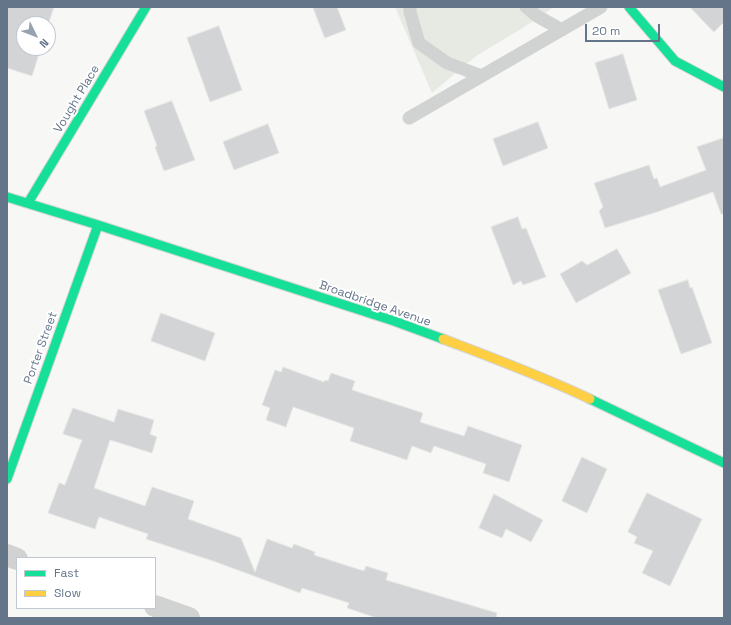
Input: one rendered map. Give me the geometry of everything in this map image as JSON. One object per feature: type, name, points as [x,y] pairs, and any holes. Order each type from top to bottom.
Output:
[{"type":"main road","name":"Vought Place","points":[[28,203],[146,7]]},
{"type":"main road","points":[[629,7],[675,62],[724,87]]},
{"type":"main road","name":"Broadbridge Avenue","points":[[7,197],[98,225],[394,322],[493,358],[571,390],[724,463]]},
{"type":"main road","name":"Porter Street","points":[[7,480],[98,225]]},
{"type":"street","points":[[156,606],[189,618]]},
{"type":"lane","points":[[410,7],[410,12],[419,43],[447,63],[482,76]]},
{"type":"lane","points":[[526,7],[537,16],[562,30]]},
{"type":"lane","points":[[409,118],[601,7]]},
{"type":"shaded area","points":[[395,7],[554,7],[476,56],[432,93]]},
{"type":"building","points":[[7,7],[54,7],[51,16],[16,16],[16,56],[38,56],[32,76],[7,68]]},
{"type":"building","points":[[313,7],[337,7],[346,30],[325,38]]},
{"type":"building","points":[[690,7],[724,7],[724,22],[714,32]]},
{"type":"building","points":[[219,26],[242,90],[210,102],[187,38]]},
{"type":"building","points":[[623,54],[637,100],[609,109],[595,63]]},
{"type":"building","points":[[172,101],[195,160],[164,171],[155,147],[157,146],[144,111]]},
{"type":"building","points":[[538,122],[548,148],[503,166],[493,139]]},
{"type":"building","points":[[268,124],[279,153],[234,170],[223,142]]},
{"type":"building","points":[[724,138],[724,214],[721,214],[713,192],[657,212],[605,228],[599,211],[603,207],[594,183],[649,165],[654,179],[657,178],[660,187],[706,170],[697,147]]},
{"type":"building","points":[[518,217],[522,229],[526,228],[546,277],[523,285],[521,281],[513,285],[491,227]]},
{"type":"building","points":[[617,249],[631,273],[576,303],[560,274],[582,261],[587,265]]},
{"type":"building","points":[[688,280],[690,288],[692,287],[712,343],[681,354],[658,290]]},
{"type":"building","points":[[161,313],[215,333],[205,361],[151,341]]},
{"type":"building","points":[[283,367],[324,382],[325,380],[328,381],[331,373],[355,381],[352,390],[423,413],[420,422],[464,436],[468,426],[522,445],[509,482],[483,473],[486,464],[434,446],[431,453],[412,446],[407,460],[350,441],[354,428],[293,407],[286,427],[266,420],[270,408],[262,405],[275,370],[281,372]]},
{"type":"building","points":[[73,408],[114,422],[118,409],[154,420],[150,434],[157,437],[152,453],[110,440],[94,488],[145,506],[152,487],[194,501],[188,519],[241,538],[255,572],[267,539],[292,548],[294,544],[315,552],[314,555],[364,571],[366,566],[388,573],[386,580],[497,613],[496,618],[377,618],[347,608],[349,603],[302,588],[300,593],[216,562],[146,539],[148,534],[99,517],[95,529],[48,513],[59,483],[65,485],[82,440],[63,434]]},
{"type":"building","points":[[582,457],[607,469],[587,513],[562,501]]},
{"type":"building","points":[[647,493],[702,519],[670,586],[642,573],[653,551],[634,543],[637,537],[628,532]]},
{"type":"building","points":[[494,494],[543,520],[531,542],[506,529],[502,538],[479,528]]},
{"type":"traffic: fast","points":[[28,203],[146,7]]},
{"type":"traffic: fast","points":[[629,7],[675,61],[724,87]]},
{"type":"traffic: fast","points":[[7,197],[394,321],[443,339]]},
{"type":"traffic: fast","points":[[7,479],[98,225]]},
{"type":"traffic: fast","points":[[590,399],[724,463]]},
{"type":"traffic: slow","points":[[443,339],[536,375],[590,399]]}]
